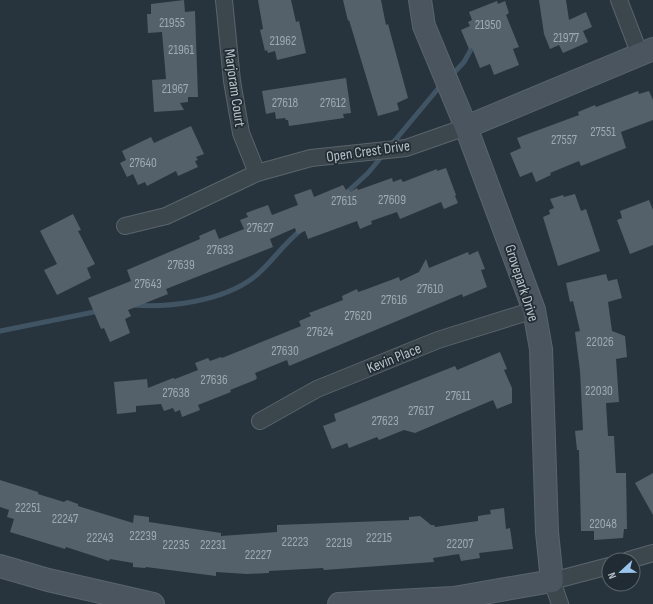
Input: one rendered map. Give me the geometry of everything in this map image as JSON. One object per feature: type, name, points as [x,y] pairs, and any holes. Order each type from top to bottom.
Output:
[{"type":"street","name":"Marjoram Court","points":[[224,0],[232,82],[241,133],[257,173]]},
{"type":"street","name":"Grovepark Drive","points":[[420,0],[424,26],[466,126],[534,310],[540,349],[546,532],[552,582],[560,604]]},
{"type":"street","points":[[619,0],[646,52]]},
{"type":"street","name":"Open Crest Drive","points":[[125,226],[166,216],[257,173],[311,158],[406,148],[466,126],[646,52]]},
{"type":"street","name":"Kevin Place","points":[[260,421],[317,389],[438,340],[534,310]]},
{"type":"street","points":[[641,556],[653,553]]},
{"type":"street","points":[[0,566],[48,580],[153,604]]},
{"type":"street","points":[[339,604],[454,598],[552,582],[601,568]]},
{"type":"building","points":[[184,0],[185,12],[195,11],[198,97],[188,97],[188,102],[180,103],[184,110],[154,112],[152,80],[166,79],[162,32],[148,33],[147,14],[151,14],[151,4]]},
{"type":"building","points":[[258,0],[291,0],[296,22],[299,21],[306,53],[277,60],[275,51],[268,53],[267,50],[265,51],[260,30],[263,29]]},
{"type":"building","points":[[343,0],[381,0],[386,25],[388,24],[408,98],[397,103],[399,110],[378,116],[349,20],[348,21]]},
{"type":"building","points":[[539,0],[566,0],[569,20],[586,12],[592,27],[583,31],[588,42],[563,53],[559,45],[550,49],[544,34]]},
{"type":"building","points":[[497,1],[498,4],[505,1],[509,13],[506,15],[519,47],[513,49],[519,65],[494,75],[490,64],[480,68],[472,48],[469,49],[461,30],[470,26],[468,22],[472,20],[469,12]]},
{"type":"building","points":[[346,78],[351,113],[343,114],[344,118],[289,126],[288,120],[285,118],[276,119],[275,112],[266,114],[262,91]]},
{"type":"building","points":[[638,91],[639,94],[649,91],[653,100],[653,120],[621,132],[626,148],[581,166],[579,161],[550,173],[551,175],[536,182],[532,172],[520,177],[510,153],[521,148],[517,138],[579,115],[578,112],[595,105],[596,107]]},
{"type":"building","points":[[191,126],[204,154],[196,157],[198,160],[195,161],[198,167],[178,176],[176,171],[147,186],[145,182],[138,185],[133,174],[127,177],[120,163],[126,160],[122,151],[151,137],[154,143]]},
{"type":"building","points":[[446,168],[458,203],[444,209],[441,202],[400,219],[397,212],[371,221],[372,224],[360,229],[357,221],[308,239],[305,231],[297,234],[295,228],[270,239],[273,247],[166,289],[168,294],[128,310],[131,316],[125,319],[130,333],[110,342],[104,328],[101,329],[88,298],[131,281],[127,270],[200,239],[199,236],[215,229],[219,239],[244,229],[240,220],[248,217],[246,213],[268,205],[272,215],[298,205],[294,195],[311,189],[314,197],[343,185],[346,190],[349,189],[350,192],[357,188],[358,190],[392,178],[393,182],[401,179],[403,182],[437,169],[437,171]]},
{"type":"building","points":[[575,194],[581,211],[586,209],[600,251],[558,266],[543,217],[550,214],[549,210],[554,208],[550,199],[563,195],[564,197]]},
{"type":"building","points":[[649,200],[653,210],[653,245],[630,254],[617,220],[622,218],[620,211]]},
{"type":"building","points":[[73,214],[81,230],[78,231],[95,264],[87,268],[91,278],[57,295],[44,270],[57,264],[40,231]]},
{"type":"building","points":[[478,251],[485,269],[481,270],[487,287],[463,297],[462,294],[289,366],[287,360],[255,373],[257,378],[255,380],[230,390],[231,392],[198,405],[200,410],[182,417],[180,410],[175,412],[173,408],[164,411],[161,404],[136,406],[136,412],[117,414],[114,382],[147,379],[148,388],[173,378],[175,379],[198,370],[195,363],[208,358],[210,361],[221,357],[222,358],[301,326],[299,321],[311,316],[309,313],[343,300],[342,296],[357,289],[358,292],[399,277],[400,281],[419,272],[426,259],[429,268],[468,252],[469,255]]},
{"type":"building","points":[[606,274],[608,281],[617,279],[622,298],[608,302],[612,331],[625,336],[627,357],[616,359],[619,402],[606,403],[608,436],[614,436],[616,473],[626,473],[627,529],[624,529],[623,538],[594,540],[594,531],[581,531],[579,450],[577,450],[575,431],[583,430],[580,371],[575,332],[580,331],[573,301],[570,302],[566,283]]},
{"type":"building","points":[[500,352],[507,369],[504,370],[512,388],[512,403],[497,409],[493,400],[415,433],[404,430],[379,440],[377,437],[349,448],[347,443],[332,449],[323,426],[336,421],[334,414],[455,366],[457,370]]},
{"type":"building","points":[[653,473],[653,515],[635,483]]},
{"type":"building","points":[[0,480],[38,492],[38,494],[64,502],[67,500],[78,504],[78,506],[133,523],[134,515],[149,517],[149,522],[221,533],[221,536],[277,532],[277,525],[409,520],[409,517],[420,516],[435,527],[478,521],[478,516],[491,514],[490,510],[504,508],[506,529],[510,528],[513,549],[479,553],[480,558],[461,561],[459,554],[433,558],[434,562],[324,570],[323,568],[269,571],[269,573],[247,574],[216,572],[216,576],[146,567],[133,567],[133,563],[110,559],[109,561],[66,547],[65,549],[10,532],[14,519],[7,517],[9,510],[0,507]]},
{"type":"waterway","points":[[451,76],[464,62],[474,44]]},
{"type":"waterway","points":[[391,145],[442,84]]},
{"type":"waterway","points":[[344,195],[368,173],[383,155]]},
{"type":"waterway","points":[[132,305],[147,306],[179,304],[211,297],[240,286],[259,273],[301,230]]},
{"type":"waterway","points":[[0,331],[99,311]]}]
